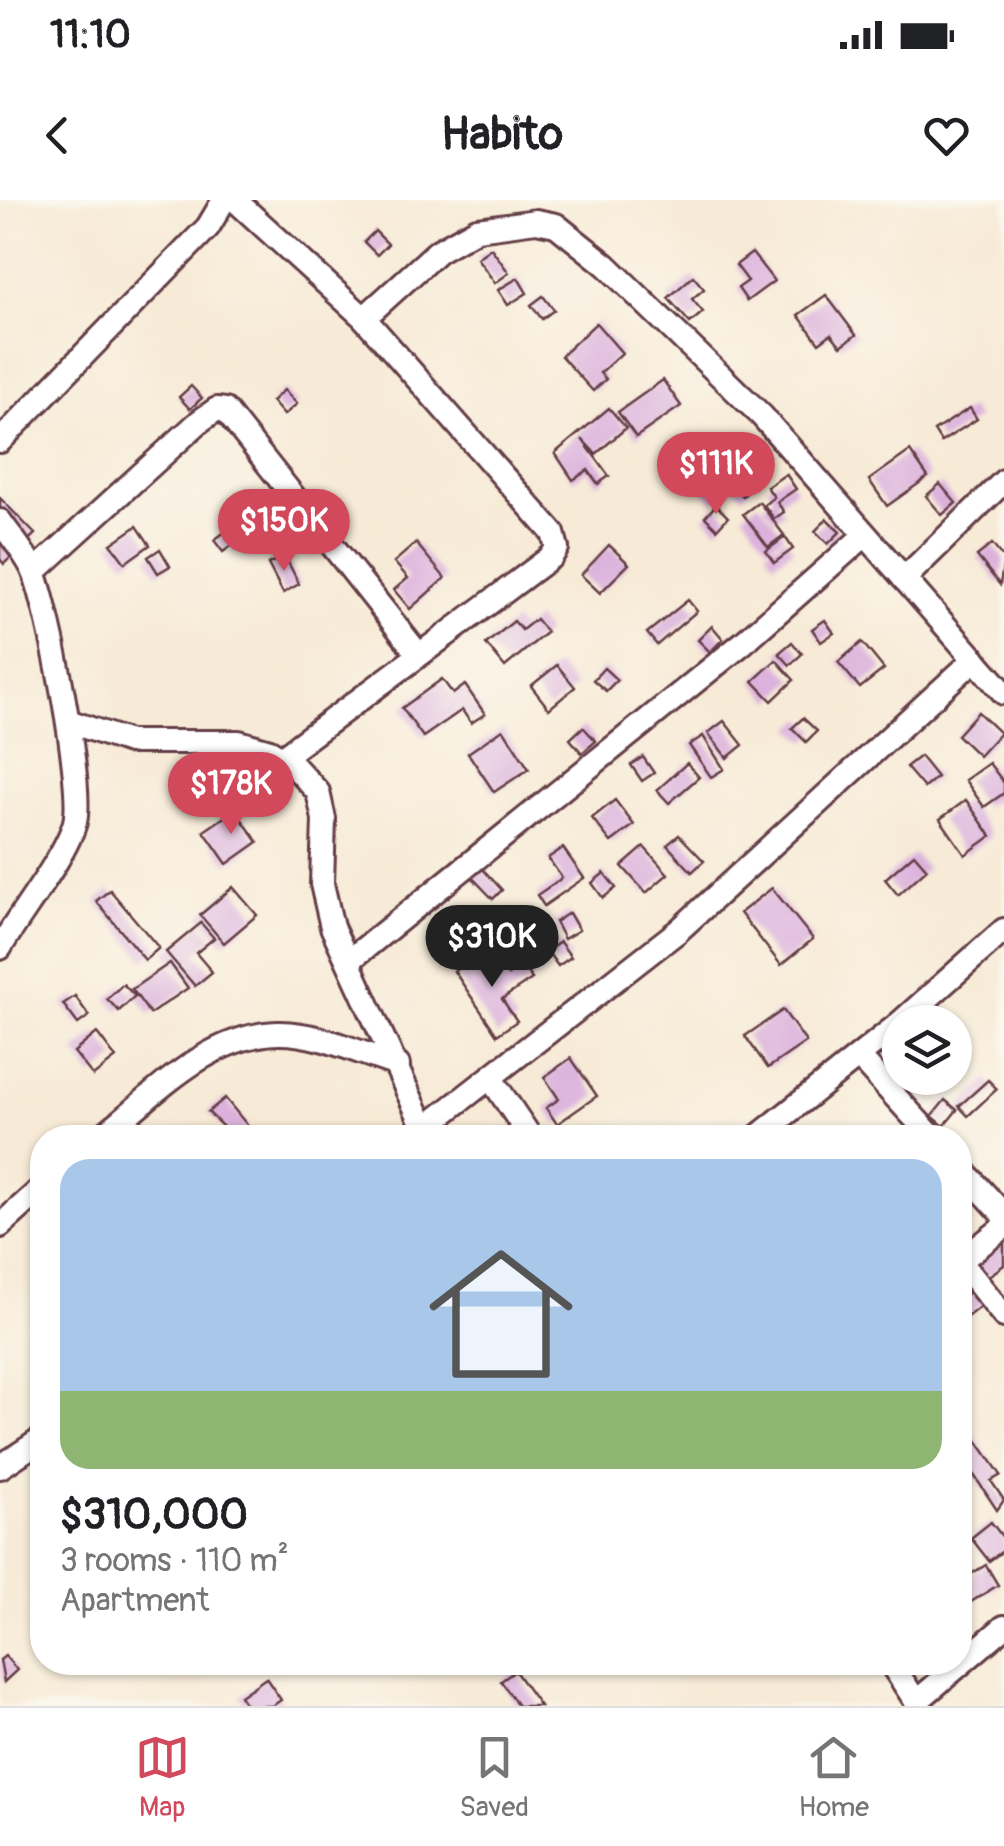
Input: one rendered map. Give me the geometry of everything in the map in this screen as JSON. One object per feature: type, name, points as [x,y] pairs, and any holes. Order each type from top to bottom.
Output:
[{"type":"street","points":[[0,440],[208,227],[224,200]]},
{"type":"street","points":[[235,200],[364,318],[553,534],[557,548],[551,558],[281,758]]},
{"type":"street","points":[[364,318],[438,250],[476,229],[536,221],[556,226],[606,265],[762,416],[1004,692]]},
{"type":"street","points":[[34,572],[200,421],[217,409],[225,410],[419,655]]},
{"type":"street","points":[[904,579],[1004,481]]},
{"type":"street","points":[[0,521],[34,572],[68,720],[77,804],[74,824],[0,948]]},
{"type":"street","points":[[350,960],[744,643],[864,535]]},
{"type":"street","points":[[437,1125],[678,931],[975,659]]},
{"type":"street","points":[[68,720],[128,742],[239,742],[281,758],[318,792],[324,818],[322,884],[332,926],[424,1125]]},
{"type":"street","points":[[921,1005],[1002,936]]},
{"type":"street","points":[[117,1125],[215,1048],[252,1036],[300,1035],[398,1065]]},
{"type":"street","points":[[773,1125],[882,1039]]},
{"type":"street","points":[[860,1058],[921,1125]]},
{"type":"street","points":[[492,1080],[523,1125]]},
{"type":"street","points":[[972,1180],[1004,1214]]},
{"type":"street","points":[[0,1226],[30,1199]]},
{"type":"street","points":[[972,1252],[1004,1227]]},
{"type":"street","points":[[972,1276],[1004,1316]]},
{"type":"street","points":[[0,1467],[30,1448]]},
{"type":"street","points":[[972,1656],[1004,1627]]},
{"type":"street","points":[[899,1675],[918,1704],[950,1675]]},
{"type":"building","points":[[375,231],[388,244],[377,255],[364,242]]},
{"type":"building","points":[[491,248],[509,273],[495,283],[477,258]]},
{"type":"building","points":[[752,253],[774,281],[747,301],[738,288],[748,281],[736,265]]},
{"type":"building","points":[[693,276],[704,289],[692,299],[703,312],[690,323],[668,298]]},
{"type":"building","points":[[518,278],[527,293],[508,305],[498,290]]},
{"type":"building","points":[[826,295],[856,335],[841,346],[831,334],[819,343],[798,315]]},
{"type":"building","points":[[543,296],[554,310],[542,319],[531,305]]},
{"type":"building","points":[[596,323],[622,353],[600,373],[606,379],[593,391],[561,356]]},
{"type":"building","points":[[663,380],[681,406],[636,437],[618,412]]},
{"type":"building","points":[[191,386],[202,398],[190,409],[179,397]]},
{"type":"building","points":[[284,390],[297,404],[284,415],[272,401]]},
{"type":"building","points":[[609,408],[626,428],[596,454],[582,439],[609,476],[598,484],[588,470],[573,480],[555,453]]},
{"type":"building","points":[[970,408],[977,419],[941,442],[934,431]]},
{"type":"building","points":[[721,439],[741,459],[735,464],[755,484],[743,496],[732,485],[714,502],[686,472]]},
{"type":"building","points":[[910,451],[928,477],[887,506],[869,480]]},
{"type":"building","points":[[786,474],[796,489],[777,502],[784,512],[774,519],[764,505],[774,497],[767,487]]},
{"type":"building","points":[[940,484],[956,503],[942,515],[926,496]]},
{"type":"building","points":[[0,498],[35,534],[4,564],[0,559]]},
{"type":"building","points":[[759,502],[784,535],[768,547],[743,514]]},
{"type":"building","points":[[716,505],[728,517],[717,529],[705,517]]},
{"type":"building","points":[[827,519],[840,532],[828,544],[815,531]]},
{"type":"building","points":[[236,524],[245,536],[223,552],[214,540]]},
{"type":"building","points":[[137,526],[150,545],[125,563],[111,544]]},
{"type":"building","points":[[785,537],[793,549],[774,563],[766,551]]},
{"type":"building","points":[[416,543],[445,578],[410,609],[394,590],[408,578],[394,562]]},
{"type":"building","points":[[992,544],[1004,559],[1000,585],[977,556]]},
{"type":"building","points":[[609,545],[629,564],[600,593],[581,575]]},
{"type":"building","points":[[160,549],[170,566],[158,573],[148,557]]},
{"type":"building","points":[[285,556],[299,584],[283,593],[268,564]]},
{"type":"building","points":[[688,600],[697,611],[657,645],[647,633]]},
{"type":"building","points":[[536,619],[547,632],[505,667],[486,644],[514,621],[522,630]]},
{"type":"building","points":[[825,620],[834,633],[821,642],[812,629]]},
{"type":"building","points":[[712,626],[723,639],[710,652],[698,640]]},
{"type":"building","points":[[792,642],[802,654],[790,665],[779,653]]},
{"type":"building","points":[[862,642],[884,669],[860,688],[838,662]]},
{"type":"building","points":[[776,660],[794,680],[772,701],[753,681]]},
{"type":"building","points":[[557,665],[575,687],[549,709],[531,686]]},
{"type":"building","points":[[604,668],[617,680],[606,691],[593,680]]},
{"type":"building","points":[[442,679],[453,694],[465,685],[485,714],[471,723],[462,710],[423,737],[402,708]]},
{"type":"building","points":[[978,712],[1000,733],[979,756],[957,735]]},
{"type":"building","points":[[803,718],[817,731],[806,742],[792,728]]},
{"type":"building","points":[[724,721],[743,745],[727,758],[708,733]]},
{"type":"building","points":[[583,727],[596,741],[582,753],[570,739]]},
{"type":"building","points":[[503,729],[529,769],[494,792],[468,753]]},
{"type":"building","points":[[703,736],[724,769],[711,777],[689,745]]},
{"type":"building","points":[[920,756],[937,777],[924,788],[906,767]]},
{"type":"building","points":[[643,757],[654,773],[642,781],[631,765]]},
{"type":"building","points":[[687,763],[699,777],[669,803],[657,790]]},
{"type":"building","points":[[989,763],[1004,783],[1004,793],[984,807],[965,780]]},
{"type":"building","points":[[615,800],[634,825],[611,842],[592,818]]},
{"type":"building","points":[[966,800],[991,836],[965,855],[940,819]]},
{"type":"building","points":[[235,810],[258,842],[227,864],[204,831]]},
{"type":"building","points":[[679,835],[704,861],[692,872],[667,845]]},
{"type":"building","points":[[644,847],[668,874],[646,893],[622,866]]},
{"type":"building","points":[[563,848],[584,878],[544,906],[537,895],[562,878],[548,858]]},
{"type":"building","points":[[914,854],[927,869],[898,895],[885,879]]},
{"type":"building","points":[[478,864],[502,890],[493,899],[468,873]]},
{"type":"building","points":[[604,873],[616,888],[603,898],[592,883]]},
{"type":"building","points":[[233,887],[257,915],[224,943],[200,915]]},
{"type":"building","points":[[772,888],[813,939],[781,965],[740,913]]},
{"type":"building","points":[[110,890],[159,948],[145,960],[96,901]]},
{"type":"building","points":[[514,909],[547,950],[537,958],[504,918]]},
{"type":"building","points":[[569,913],[579,930],[564,939],[555,922]]},
{"type":"building","points":[[201,923],[214,938],[196,953],[212,972],[195,986],[166,952]]},
{"type":"building","points":[[560,942],[571,957],[558,966],[547,951]]},
{"type":"building","points":[[495,955],[508,975],[522,966],[532,979],[502,999],[517,1021],[497,1035],[454,971],[473,959],[477,967]]},
{"type":"building","points":[[170,963],[188,988],[150,1014],[132,989]]},
{"type":"building","points":[[123,984],[135,996],[119,1011],[107,999]]},
{"type":"building","points":[[75,996],[89,1016],[78,1024],[63,1004]]},
{"type":"building","points":[[783,1010],[806,1042],[768,1068],[745,1036]]},
{"type":"building","points":[[97,1033],[116,1058],[93,1076],[74,1052]]},
{"type":"building","points":[[571,1058],[597,1096],[557,1124],[546,1108],[559,1099],[544,1077]]},
{"type":"building","points":[[988,1080],[997,1089],[968,1116],[959,1106]]},
{"type":"building","points":[[225,1098],[247,1125],[221,1125],[208,1112]]},
{"type":"building","points":[[945,1100],[957,1110],[945,1125],[932,1116]]},
{"type":"building","points":[[1004,1236],[1004,1265],[979,1283],[972,1273],[972,1251]]},
{"type":"building","points":[[972,1290],[986,1302],[972,1313]]},
{"type":"building","points":[[972,1437],[1001,1475],[991,1481],[1004,1500],[997,1510],[972,1472]]},
{"type":"building","points":[[991,1522],[1004,1539],[1004,1550],[989,1561],[972,1537]]},
{"type":"building","points":[[986,1565],[998,1585],[972,1601],[972,1573]]},
{"type":"building","points":[[5,1656],[17,1670],[4,1682],[0,1660]]},
{"type":"building","points":[[518,1675],[540,1706],[518,1706],[501,1681]]},
{"type":"building","points":[[266,1678],[281,1700],[272,1706],[247,1706],[240,1696]]}]
